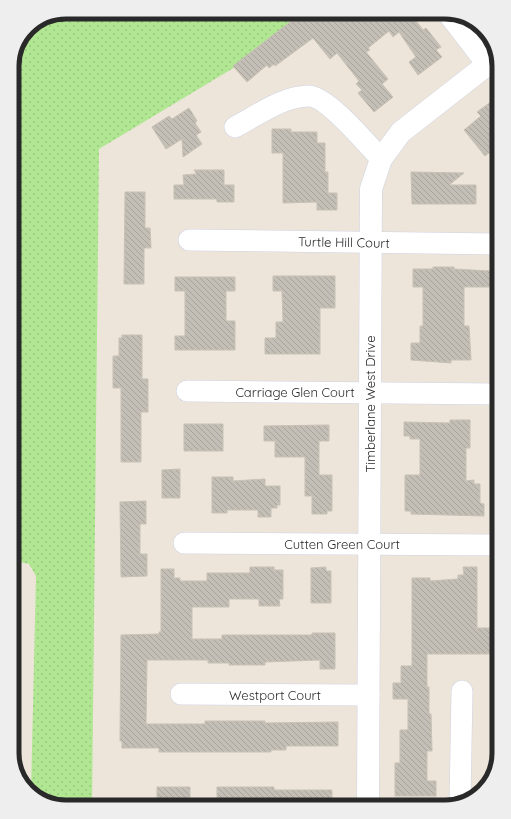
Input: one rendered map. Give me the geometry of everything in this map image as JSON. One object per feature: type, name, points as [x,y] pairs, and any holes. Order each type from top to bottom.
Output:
[{"type":"street","points":[[455,20],[491,59]]},
{"type":"street","name":"Timberlane West Drive","points":[[368,800],[371,190],[381,159],[401,132],[491,60]]},
{"type":"street","points":[[235,128],[284,101],[309,96],[330,106],[381,159]]},
{"type":"street","name":"Turtle Hill Court","points":[[190,240],[492,244]]},
{"type":"street","name":"Carriage Glen Court","points":[[187,391],[492,394]]},
{"type":"street","name":"Cutten Green Court","points":[[184,543],[492,545]]},
{"type":"street","points":[[460,797],[462,691]]},
{"type":"street","name":"Westport Court","points":[[181,694],[369,695]]},
{"type":"green space","points":[[66,19],[299,19],[255,55],[99,149],[92,800],[57,799],[45,795],[31,784],[36,576],[29,564],[19,562],[19,63],[23,48],[27,40],[40,27],[57,20]]},
{"type":"building","points":[[294,19],[414,19],[423,30],[426,28],[441,47],[436,50],[442,57],[418,75],[409,62],[416,57],[399,32],[393,37],[389,31],[368,48],[370,50],[366,52],[388,79],[382,84],[393,97],[374,112],[358,93],[362,90],[356,84],[359,81],[337,53],[330,59],[313,38],[275,66],[274,64],[269,68],[267,65],[247,82],[233,66]]},
{"type":"building","points":[[492,101],[492,150],[485,156],[464,130],[481,116],[477,112]]},
{"type":"building","points":[[189,108],[197,121],[195,123],[201,132],[196,135],[202,144],[183,157],[182,139],[166,149],[152,127],[169,116],[172,119]]},
{"type":"building","points":[[272,129],[291,129],[291,132],[317,132],[317,143],[325,143],[325,172],[328,172],[328,193],[337,193],[337,210],[317,210],[317,202],[283,203],[283,153],[272,153]]},
{"type":"building","points":[[194,170],[224,170],[224,185],[234,185],[234,202],[217,202],[217,199],[174,199],[174,185],[184,185],[183,175],[197,174]]},
{"type":"building","points":[[411,172],[464,173],[449,185],[476,185],[476,204],[412,204]]},
{"type":"building","points":[[125,192],[145,192],[145,228],[150,228],[151,248],[144,248],[144,284],[124,284]]},
{"type":"building","points":[[433,267],[454,267],[454,269],[490,271],[490,287],[464,287],[464,326],[469,326],[471,360],[451,360],[451,363],[411,360],[411,343],[420,343],[420,326],[423,326],[423,287],[413,287],[413,269],[433,269]]},
{"type":"building","points":[[273,276],[335,276],[335,308],[320,308],[320,354],[265,354],[265,338],[276,338],[276,322],[283,322],[282,291],[273,291]]},
{"type":"building","points":[[175,277],[235,277],[235,291],[226,291],[226,321],[235,321],[235,350],[175,350],[175,336],[185,336],[185,291],[175,291]]},
{"type":"building","points":[[122,335],[142,335],[142,379],[148,379],[148,412],[141,412],[141,462],[121,462],[121,388],[113,388],[113,356],[119,356],[119,338],[122,338]]},
{"type":"building","points":[[450,420],[470,420],[470,448],[466,448],[466,481],[474,480],[474,484],[480,484],[480,503],[484,504],[484,516],[411,514],[411,511],[405,511],[405,475],[420,475],[420,439],[410,439],[410,436],[404,436],[404,422],[450,423]]},
{"type":"building","points":[[184,424],[223,424],[223,451],[184,451]]},
{"type":"building","points":[[329,425],[329,441],[319,441],[319,475],[332,475],[332,511],[327,511],[327,514],[312,514],[312,496],[305,496],[305,457],[275,457],[275,441],[264,441],[264,426]]},
{"type":"building","points":[[180,469],[180,498],[162,498],[162,470]]},
{"type":"building","points":[[212,477],[233,477],[233,481],[265,479],[265,486],[280,486],[280,505],[277,505],[277,508],[271,508],[271,517],[258,517],[258,510],[227,510],[227,513],[212,513]]},
{"type":"building","points":[[146,501],[146,524],[140,524],[140,554],[147,554],[147,576],[121,577],[120,502]]},
{"type":"building","points":[[250,567],[274,567],[274,570],[283,570],[283,599],[279,599],[280,606],[259,606],[259,599],[229,599],[229,607],[192,607],[192,639],[222,639],[222,635],[312,635],[312,633],[335,633],[335,669],[320,669],[320,660],[265,662],[265,665],[229,665],[229,663],[208,663],[208,660],[147,660],[146,724],[205,724],[205,721],[265,721],[265,723],[338,722],[338,746],[286,746],[286,750],[271,750],[271,752],[159,752],[159,748],[122,748],[122,741],[120,741],[121,635],[159,634],[159,632],[161,632],[161,569],[174,569],[174,578],[180,578],[180,581],[207,581],[207,573],[250,573]]},
{"type":"building","points":[[326,567],[326,571],[331,571],[331,603],[311,603],[311,568]]},
{"type":"building","points":[[463,567],[477,567],[477,628],[492,628],[492,654],[427,654],[427,687],[429,687],[429,714],[431,714],[432,751],[427,751],[427,781],[436,781],[436,796],[395,796],[395,763],[400,763],[400,730],[408,730],[408,699],[393,699],[393,683],[401,683],[401,666],[412,666],[412,578],[430,578],[430,581],[458,579],[458,575],[464,575]]},
{"type":"building","points":[[157,787],[190,787],[190,800],[157,800]]},
{"type":"building","points":[[217,787],[274,787],[274,790],[332,790],[332,800],[217,800]]}]
